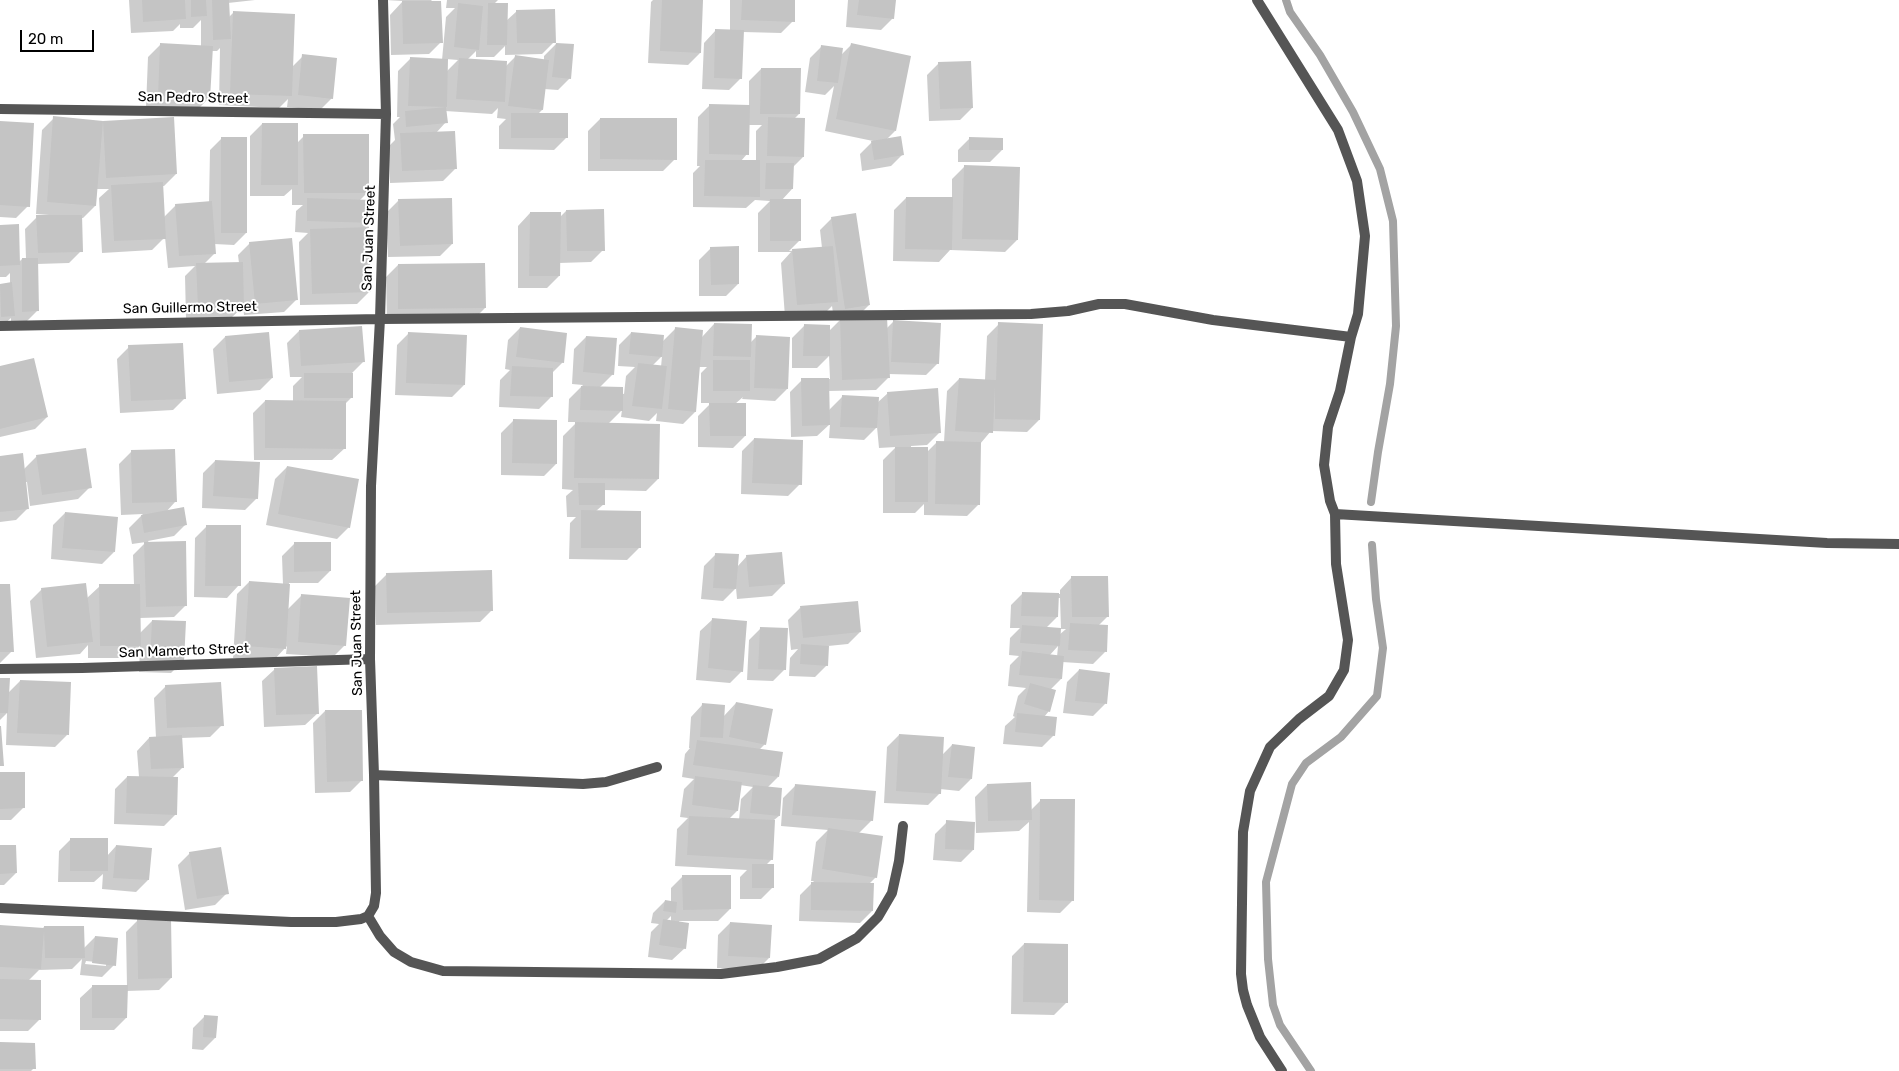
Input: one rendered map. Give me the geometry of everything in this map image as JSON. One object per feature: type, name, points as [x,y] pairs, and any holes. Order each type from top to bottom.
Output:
[{"type":"street","name":"San Juan Street","points":[[368,916],[374,906],[376,893],[370,659],[371,486],[380,319],[386,114],[383,0]]},
{"type":"street","points":[[1257,0],[1338,130],[1357,181],[1365,236],[1358,314],[1351,337],[1340,391],[1328,427],[1324,465],[1330,501],[1335,514],[1336,564],[1348,640],[1344,670],[1329,696],[1299,719],[1270,747],[1250,791],[1243,832],[1241,974],[1243,990],[1246,1005],[1260,1037],[1282,1071]]},
{"type":"street","name":"San Pedro Street","points":[[0,109],[386,114]]},
{"type":"street","name":"San Guillermo Street","points":[[0,326],[380,319],[1031,314],[1068,311],[1099,304],[1125,304],[1213,320],[1351,337]]},
{"type":"street","points":[[1335,514],[1818,542],[1899,544]]},
{"type":"street","name":"San Mamerto Street","points":[[0,669],[370,659]]},
{"type":"street","points":[[374,775],[583,784],[606,782],[657,767]]},
{"type":"street","points":[[0,908],[291,922],[336,922],[361,919],[368,916],[380,936],[394,952],[411,962],[443,971],[721,974],[777,967],[819,959],[857,938],[878,918],[892,893],[899,861],[903,826]]},
{"type":"building","points":[[142,0],[185,0],[186,19],[143,22]]},
{"type":"building","points":[[191,0],[206,0],[207,16],[191,17]]},
{"type":"building","points":[[212,0],[229,0],[231,39],[213,40]]},
{"type":"building","points":[[662,0],[703,0],[701,53],[660,51]]},
{"type":"building","points":[[742,0],[795,0],[795,22],[741,20]]},
{"type":"building","points":[[859,0],[896,0],[894,19],[857,15]]},
{"type":"building","points":[[402,1],[441,1],[443,43],[403,44]]},
{"type":"building","points":[[458,3],[483,6],[479,50],[454,47]]},
{"type":"building","points":[[488,3],[508,3],[507,45],[487,45]]},
{"type":"building","points":[[555,9],[556,43],[517,43],[516,10]]},
{"type":"building","points":[[233,11],[295,14],[292,96],[230,94]]},
{"type":"building","points":[[715,29],[744,30],[742,79],[714,78]]},
{"type":"building","points":[[160,43],[213,46],[210,99],[158,96]]},
{"type":"building","points":[[556,43],[574,44],[571,79],[552,77]]},
{"type":"building","points":[[851,43],[911,56],[896,131],[836,119]]},
{"type":"building","points":[[821,45],[843,48],[838,83],[817,81]]},
{"type":"building","points":[[302,54],[337,58],[333,99],[298,95]]},
{"type":"building","points":[[515,55],[549,60],[543,110],[508,106]]},
{"type":"building","points":[[410,57],[448,59],[447,107],[408,106]]},
{"type":"building","points":[[459,58],[507,61],[505,102],[456,99]]},
{"type":"building","points":[[971,61],[973,108],[940,109],[938,62]]},
{"type":"building","points":[[761,68],[801,68],[800,114],[760,114]]},
{"type":"building","points":[[709,104],[750,105],[749,155],[709,154]]},
{"type":"building","points":[[446,107],[448,123],[406,127],[405,111]]},
{"type":"building","points":[[511,113],[568,113],[568,138],[511,138]]},
{"type":"building","points":[[53,116],[103,121],[96,206],[47,202]]},
{"type":"building","points":[[174,117],[177,174],[106,178],[103,121]]},
{"type":"building","points":[[768,117],[805,118],[804,157],[767,156]]},
{"type":"building","points":[[600,118],[677,118],[677,160],[600,159]]},
{"type":"building","points":[[0,121],[34,123],[30,207],[0,205]]},
{"type":"building","points":[[262,123],[298,123],[298,185],[261,185]]},
{"type":"building","points":[[455,131],[457,169],[402,171],[400,133]]},
{"type":"building","points":[[303,134],[369,134],[369,193],[304,193]]},
{"type":"building","points":[[901,136],[904,155],[874,160],[871,141]]},
{"type":"building","points":[[221,137],[247,137],[247,233],[221,233]]},
{"type":"building","points":[[969,137],[1003,138],[1003,150],[969,150]]},
{"type":"building","points":[[705,160],[760,160],[760,197],[704,196]]},
{"type":"building","points":[[766,163],[794,163],[793,189],[765,189]]},
{"type":"building","points":[[964,165],[1020,167],[1018,240],[962,239]]},
{"type":"building","points":[[163,182],[166,239],[114,241],[111,185]]},
{"type":"building","points":[[906,197],[953,197],[952,250],[905,249]]},
{"type":"building","points":[[307,198],[374,200],[374,223],[307,221]]},
{"type":"building","points":[[452,198],[453,244],[400,246],[398,199]]},
{"type":"building","points":[[770,199],[801,199],[801,241],[770,241]]},
{"type":"building","points":[[212,201],[216,254],[179,256],[175,204]]},
{"type":"building","points":[[604,209],[605,251],[567,251],[566,210]]},
{"type":"building","points":[[530,212],[561,212],[560,276],[529,276]]},
{"type":"building","points":[[856,213],[870,305],[845,309],[831,217]]},
{"type":"building","points":[[36,215],[82,215],[83,252],[38,253]]},
{"type":"building","points":[[19,224],[20,265],[0,266],[0,225]]},
{"type":"building","points":[[369,227],[371,292],[312,294],[310,229]]},
{"type":"building","points":[[292,238],[298,300],[255,304],[249,242]]},
{"type":"building","points":[[739,246],[739,284],[711,285],[710,247]]},
{"type":"building","points":[[833,246],[838,302],[797,305],[792,249]]},
{"type":"building","points":[[22,258],[38,258],[39,311],[22,312]]},
{"type":"building","points":[[243,262],[244,307],[198,308],[196,263]]},
{"type":"building","points":[[485,263],[486,308],[398,309],[398,264]]},
{"type":"building","points":[[12,282],[15,316],[1,317],[0,284]]},
{"type":"building","points":[[887,317],[890,378],[842,380],[840,319]]},
{"type":"building","points":[[893,320],[941,323],[939,364],[891,362]]},
{"type":"building","points":[[998,322],[1043,324],[1040,420],[995,419],[995,386],[993,433],[955,431],[959,378],[996,380]]},
{"type":"building","points":[[714,323],[752,324],[751,357],[713,356]]},
{"type":"building","points":[[804,324],[830,325],[830,356],[803,356]]},
{"type":"building","points":[[362,326],[365,362],[301,366],[299,330]]},
{"type":"building","points":[[520,327],[567,333],[564,363],[516,357]]},
{"type":"building","points":[[675,327],[703,330],[696,412],[668,409]]},
{"type":"building","points":[[269,332],[273,378],[229,382],[225,336]]},
{"type":"building","points":[[408,332],[467,335],[465,385],[406,383]]},
{"type":"building","points":[[631,332],[664,335],[662,357],[629,354]]},
{"type":"building","points":[[756,335],[790,337],[788,389],[754,388]]},
{"type":"building","points":[[586,336],[617,338],[614,375],[583,372]]},
{"type":"building","points":[[183,343],[186,399],[131,401],[128,345]]},
{"type":"building","points":[[34,358],[48,417],[0,429],[0,366]]},
{"type":"building","points":[[713,360],[750,360],[750,391],[713,391]]},
{"type":"building","points":[[638,363],[667,366],[662,409],[632,406]]},
{"type":"building","points":[[512,366],[553,368],[553,397],[510,396]]},
{"type":"building","points":[[304,373],[353,373],[353,398],[304,398]]},
{"type":"building","points":[[801,378],[829,378],[830,425],[802,426]]},
{"type":"building","points":[[581,386],[623,387],[623,411],[580,410]]},
{"type":"building","points":[[938,388],[941,433],[890,436],[887,392]]},
{"type":"building","points":[[842,395],[879,397],[877,428],[840,427]]},
{"type":"building","points":[[265,400],[346,401],[346,449],[265,448]]},
{"type":"building","points":[[709,403],[746,403],[746,436],[710,436]]},
{"type":"building","points":[[513,419],[557,420],[557,464],[512,463]]},
{"type":"building","points":[[575,422],[660,424],[659,479],[574,478]]},
{"type":"building","points":[[754,438],[803,440],[802,485],[752,483]]},
{"type":"building","points":[[936,441],[981,442],[980,505],[935,504]]},
{"type":"building","points":[[895,447],[928,447],[928,502],[895,502]]},
{"type":"building","points":[[86,448],[92,488],[42,495],[36,455]]},
{"type":"building","points":[[175,449],[177,502],[132,503],[131,450]]},
{"type":"building","points":[[23,453],[29,509],[0,512],[0,456]]},
{"type":"building","points":[[215,460],[260,462],[258,499],[213,496]]},
{"type":"building","points":[[287,466],[359,479],[350,528],[278,514]]},
{"type":"building","points":[[578,483],[605,483],[605,505],[579,505]]},
{"type":"building","points":[[184,507],[187,525],[144,533],[141,515]]},
{"type":"building","points":[[581,510],[641,511],[641,548],[581,548]]},
{"type":"building","points":[[65,512],[118,517],[115,552],[62,548]]},
{"type":"building","points":[[206,525],[241,525],[241,586],[205,586]]},
{"type":"building","points":[[186,541],[187,606],[146,607],[144,542]]},
{"type":"building","points":[[294,542],[331,542],[331,571],[294,572]]},
{"type":"building","points":[[782,552],[785,584],[749,587],[746,555]]},
{"type":"building","points":[[715,553],[739,554],[736,589],[713,588]]},
{"type":"building","points":[[492,570],[493,611],[387,613],[386,573]]},
{"type":"building","points":[[1071,576],[1108,576],[1109,617],[1072,617]]},
{"type":"building","points":[[249,581],[290,584],[286,649],[245,646]]},
{"type":"building","points":[[86,583],[93,642],[47,647],[41,588]]},
{"type":"building","points":[[0,584],[10,584],[14,652],[0,652]]},
{"type":"building","points":[[99,584],[140,584],[141,646],[100,646]]},
{"type":"building","points":[[1022,592],[1059,593],[1058,617],[1021,616]]},
{"type":"building","points":[[301,594],[350,598],[346,646],[298,642]]},
{"type":"building","points":[[858,601],[861,632],[803,638],[800,606]]},
{"type":"building","points":[[712,618],[747,621],[743,672],[708,668]]},
{"type":"building","points":[[152,620],[186,621],[184,662],[150,660]]},
{"type":"building","points":[[1070,623],[1108,625],[1107,652],[1068,650]]},
{"type":"building","points":[[1022,625],[1061,628],[1060,646],[1020,643]]},
{"type":"building","points":[[760,627],[788,628],[786,670],[758,669]]},
{"type":"building","points":[[801,644],[829,646],[828,666],[800,664]]},
{"type":"building","points":[[1022,651],[1064,656],[1062,679],[1019,675]]},
{"type":"building","points":[[317,666],[319,714],[276,715],[274,668]]},
{"type":"building","points":[[1079,669],[1110,673],[1107,704],[1075,701]]},
{"type":"building","points":[[0,678],[10,678],[8,713],[0,713]]},
{"type":"building","points":[[20,680],[71,682],[69,735],[17,733]]},
{"type":"building","points":[[221,682],[224,726],[167,728],[165,685]]},
{"type":"building","points":[[1030,683],[1056,690],[1050,712],[1024,704]]},
{"type":"building","points":[[736,702],[773,709],[766,745],[729,737]]},
{"type":"building","points":[[702,703],[725,705],[723,738],[700,737]]},
{"type":"building","points":[[325,710],[362,710],[363,781],[327,782]]},
{"type":"building","points":[[1017,713],[1057,717],[1055,736],[1015,732]]},
{"type":"building","points":[[1,726],[4,766],[0,766]]},
{"type":"building","points":[[899,734],[944,737],[941,794],[896,791]]},
{"type":"building","points":[[182,735],[184,768],[151,769],[149,737]]},
{"type":"building","points":[[697,740],[783,752],[779,777],[693,765]]},
{"type":"building","points":[[952,744],[975,747],[972,779],[948,777]]},
{"type":"building","points":[[0,772],[25,772],[25,808],[0,809]]},
{"type":"building","points":[[127,776],[178,777],[177,815],[126,813]]},
{"type":"building","points":[[695,776],[742,782],[738,811],[692,805]]},
{"type":"building","points":[[1031,782],[1032,820],[988,821],[987,784]]},
{"type":"building","points":[[795,784],[876,791],[873,821],[792,815]]},
{"type":"building","points":[[753,785],[782,788],[780,816],[750,813]]},
{"type":"building","points":[[1040,799],[1075,799],[1074,901],[1039,900]]},
{"type":"building","points":[[689,816],[775,820],[773,860],[687,855]]},
{"type":"building","points":[[946,820],[975,822],[974,850],[945,849]]},
{"type":"building","points":[[828,828],[883,836],[877,878],[822,869]]},
{"type":"building","points":[[70,838],[108,838],[108,871],[70,871]]},
{"type":"building","points":[[0,845],[16,845],[17,873],[0,874]]},
{"type":"building","points":[[116,845],[152,848],[149,880],[113,878]]},
{"type":"building","points":[[221,847],[229,894],[197,899],[189,852]]},
{"type":"building","points":[[752,864],[774,864],[774,888],[752,888]]},
{"type":"building","points":[[682,875],[731,875],[731,909],[683,910]]},
{"type":"building","points":[[811,882],[874,883],[873,911],[811,910]]},
{"type":"building","points":[[665,900],[677,902],[676,913],[663,911]]},
{"type":"building","points":[[171,918],[172,978],[138,979],[137,919]]},
{"type":"building","points":[[663,919],[689,923],[686,949],[659,945]]},
{"type":"building","points":[[730,922],[772,925],[770,958],[728,956]]},
{"type":"building","points":[[0,925],[44,928],[44,926],[84,926],[85,958],[45,958],[44,931],[41,969],[0,967]]},
{"type":"building","points":[[95,936],[118,938],[116,966],[92,963]]},
{"type":"building","points":[[1024,943],[1068,944],[1068,1003],[1023,1002]]},
{"type":"building","points":[[0,979],[41,980],[41,1020],[0,1019]]},
{"type":"building","points":[[92,985],[128,985],[127,1018],[92,1018]]},
{"type":"building","points":[[204,1015],[218,1016],[216,1038],[203,1037]]},
{"type":"building","points":[[0,1042],[35,1043],[36,1069],[0,1069]]},
{"type":"waterway","points":[[1286,0],[1290,12],[1320,55],[1353,112],[1380,169],[1393,221],[1396,326],[1390,384],[1371,502]]},
{"type":"waterway","points":[[1311,1071],[1280,1025],[1273,1005],[1268,959],[1266,882],[1292,784],[1306,763],[1341,737],[1377,696],[1383,648],[1376,599],[1372,545]]}]
